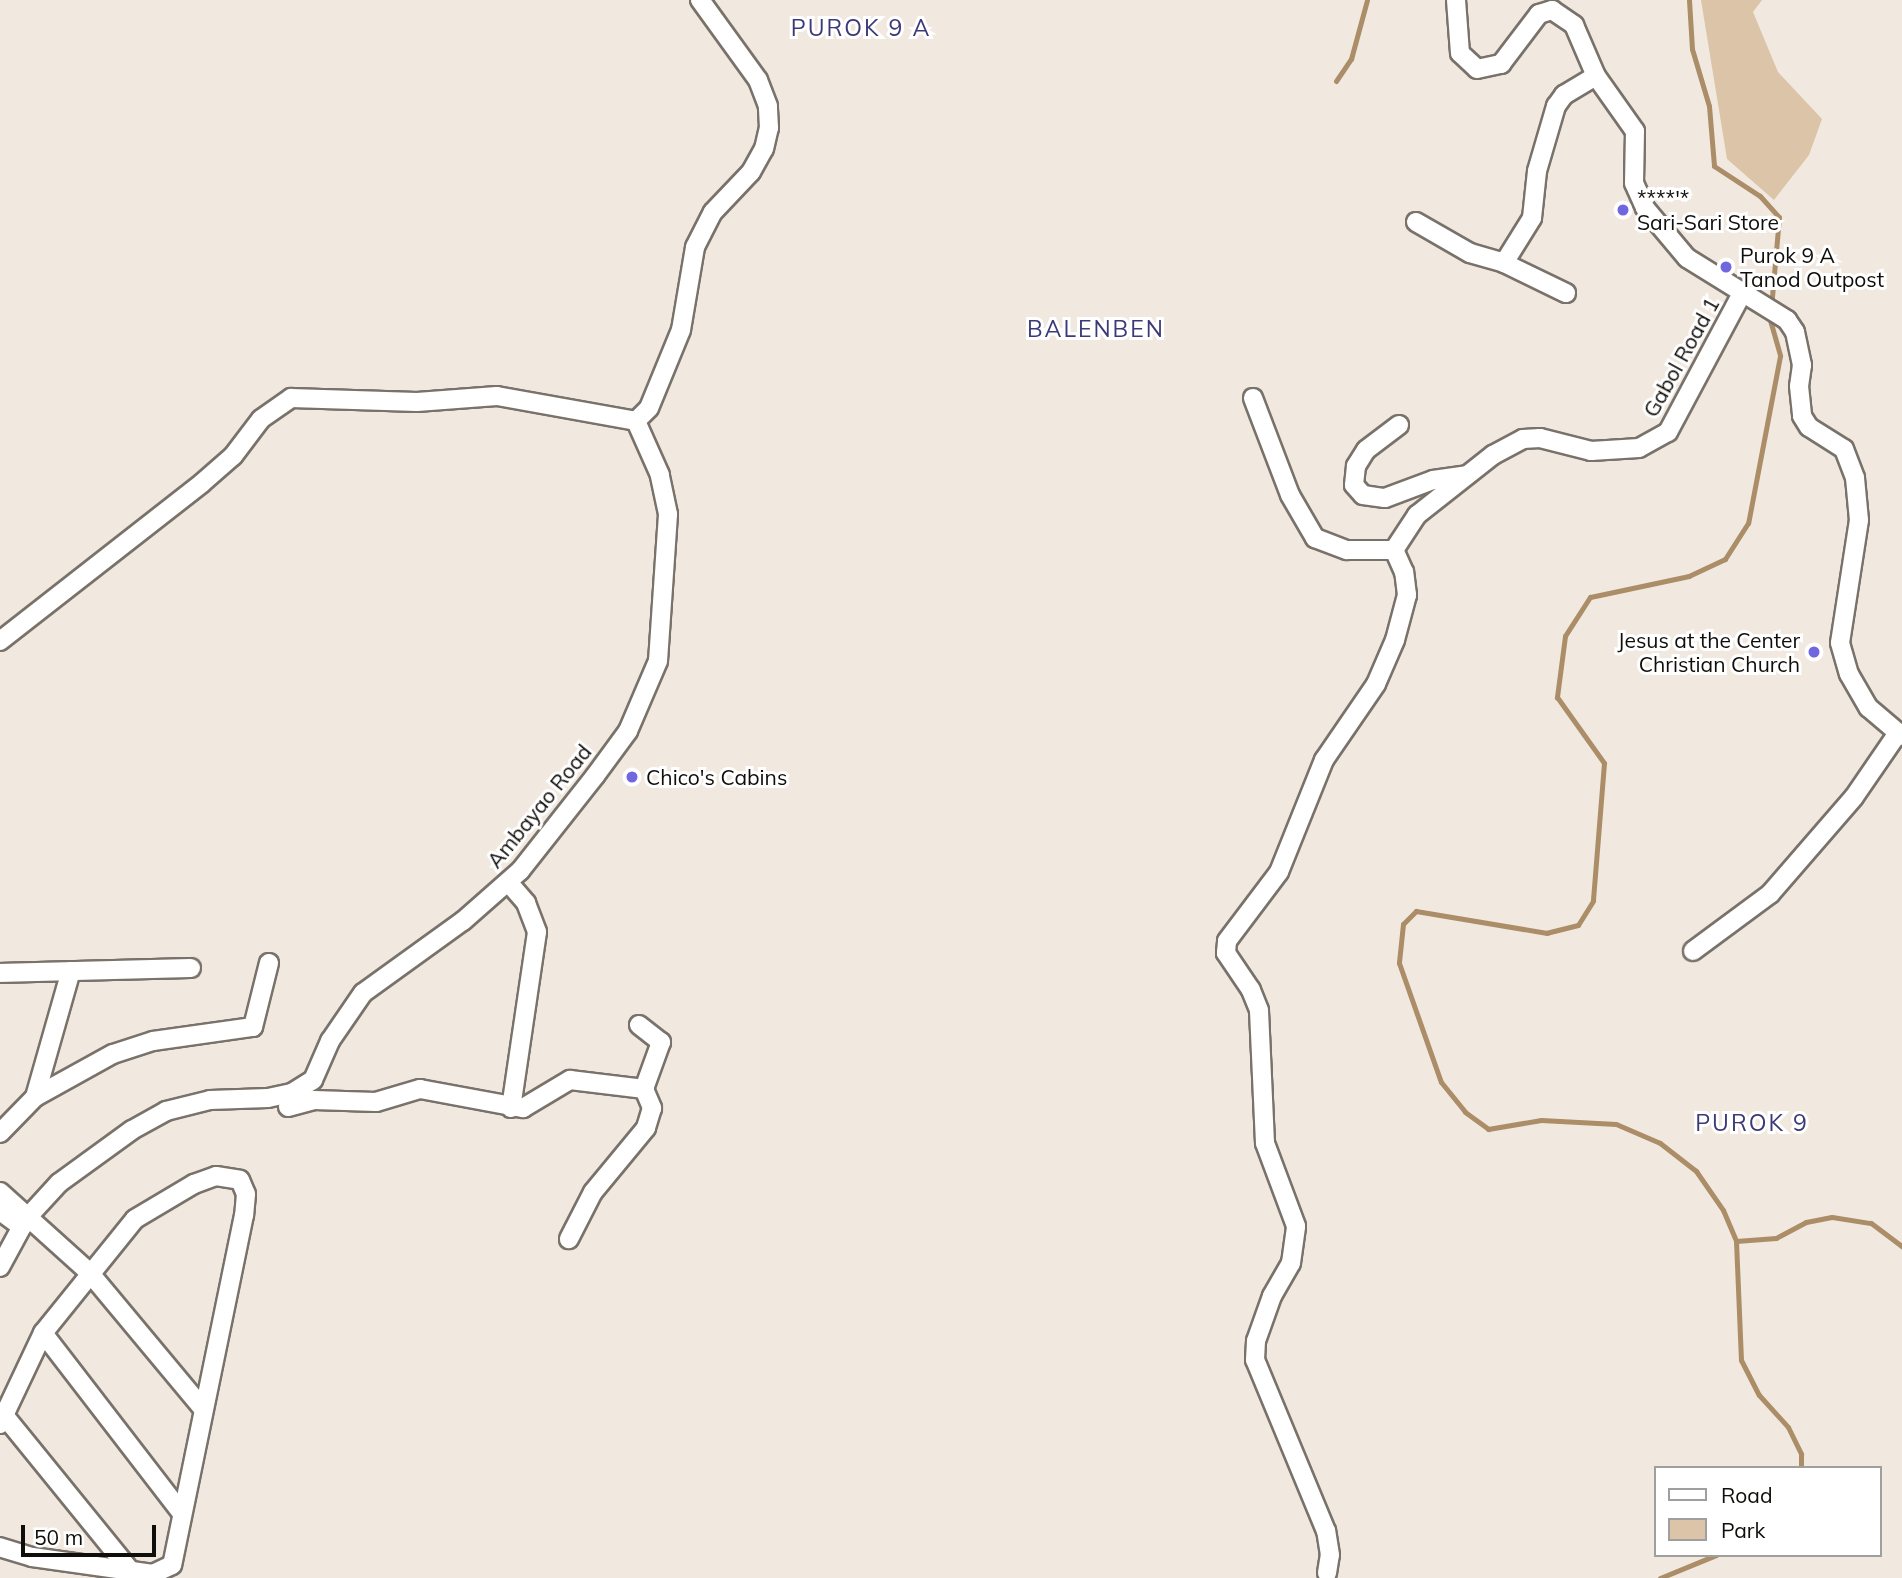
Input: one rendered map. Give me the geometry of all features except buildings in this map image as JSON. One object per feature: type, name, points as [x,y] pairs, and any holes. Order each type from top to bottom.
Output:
[{"type":"street","points":[[0,641],[202,483],[233,456],[261,419],[291,398],[417,402],[498,396],[636,421],[649,408],[681,330],[695,247],[713,212],[751,172],[764,149],[769,128],[768,106],[758,80],[700,0]]},
{"type":"street","points":[[1456,0],[1460,53],[1477,69],[1501,64],[1539,13],[1552,10],[1580,34],[1596,76],[1635,131],[1634,183],[1645,208],[1687,258],[1741,295],[1758,301],[1787,320],[1800,347],[1802,416],[1809,427],[1844,449],[1855,478],[1859,520],[1840,643],[1849,674],[1869,708],[1900,734],[1854,797],[1770,894],[1693,951]]},
{"type":"street","points":[[1504,263],[1532,218],[1537,171],[1556,106],[1564,95],[1596,76]]},
{"type":"street","points":[[1416,222],[1470,253],[1504,263],[1566,293]]},
{"type":"street","name":"Gabol Road 1","points":[[1394,550],[1417,515],[1467,475],[1523,439],[1540,438],[1591,451],[1639,448],[1668,432],[1741,295]]},
{"type":"street","points":[[1253,398],[1290,495],[1315,537],[1347,550],[1394,550],[1404,572],[1407,595],[1395,640],[1376,684],[1324,760],[1279,872],[1227,941],[1226,953],[1251,990],[1259,1010],[1265,1143],[1296,1226],[1291,1263],[1272,1296],[1256,1341],[1255,1360],[1326,1531],[1327,1573]]},
{"type":"street","name":"Ambayao Road","points":[[0,1268],[24,1223],[60,1183],[100,1152],[166,1111],[210,1100],[268,1098],[292,1093],[313,1080],[330,1041],[363,993],[463,921],[508,881],[628,731],[658,661],[668,514],[660,475],[636,421]]},
{"type":"street","points":[[1399,425],[1366,450],[1356,466],[1354,485],[1363,495],[1385,498],[1433,480],[1467,475]]},
{"type":"street","points":[[508,881],[526,903],[537,932],[511,1108]]},
{"type":"street","points":[[0,1133],[35,1097],[113,1054],[153,1041],[253,1027],[269,963]]},
{"type":"street","points":[[0,972],[191,968]]},
{"type":"street","points":[[35,1097],[71,971]]},
{"type":"street","points":[[639,1025],[661,1042],[644,1089]]},
{"type":"street","points":[[288,1107],[314,1100],[376,1102],[420,1089],[511,1108],[534,1104],[570,1080],[644,1089]]},
{"type":"street","points":[[569,1239],[593,1192],[651,1118],[649,1097],[644,1089]]},
{"type":"street","points":[[0,1547],[32,1557],[153,1574],[172,1565],[180,1511],[244,1215],[246,1194],[240,1180],[215,1176],[165,1198],[135,1219],[89,1272],[43,1333],[1,1419],[129,1569]]},
{"type":"street","points":[[0,1192],[24,1223]]},
{"type":"street","points":[[0,1211],[24,1223],[89,1272],[203,1409]]},
{"type":"street","points":[[43,1333],[180,1511]]},
{"type":"green space","points":[[1701,0],[1762,0],[1753,12],[1778,72],[1822,119],[1809,155],[1774,200],[1727,159]]},
{"type":"waterway","points":[[1336,81],[1351,59],[1367,0]]},
{"type":"waterway","points":[[1689,0],[1692,49],[1709,106],[1714,166],[1760,196],[1779,217],[1770,320],[1780,356],[1748,523],[1725,559],[1689,576],[1590,597],[1565,636],[1557,697],[1604,763],[1593,901],[1578,925],[1547,933],[1416,911],[1403,924],[1399,963],[1441,1082],[1465,1112],[1488,1129],[1541,1120],[1616,1124],[1660,1143],[1696,1171],[1723,1210],[1736,1241],[1741,1360],[1759,1395],[1788,1427],[1801,1454],[1801,1466]]},
{"type":"waterway","points":[[1736,1241],[1776,1238],[1806,1222],[1832,1217],[1871,1223],[1902,1246]]},
{"type":"waterway","points":[[1660,1578],[1711,1557]]},
{"type":"place","name":"****'* Sari-Sari Store","points":[[1623,210]]},
{"type":"place","name":"Purok 9 A Tanod Outpost","points":[[1726,267]]},
{"type":"place","name":"Jesus at the Center Christian Church","points":[[1814,652]]},
{"type":"place","name":"Chico's Cabins","points":[[632,777]]},
{"type":"district","name":"PUROK 9 A","points":[[861,28]]},
{"type":"district","name":"BALENBEN","points":[[1096,329]]},
{"type":"district","name":"PUROK 9","points":[[1752,1123]]}]
